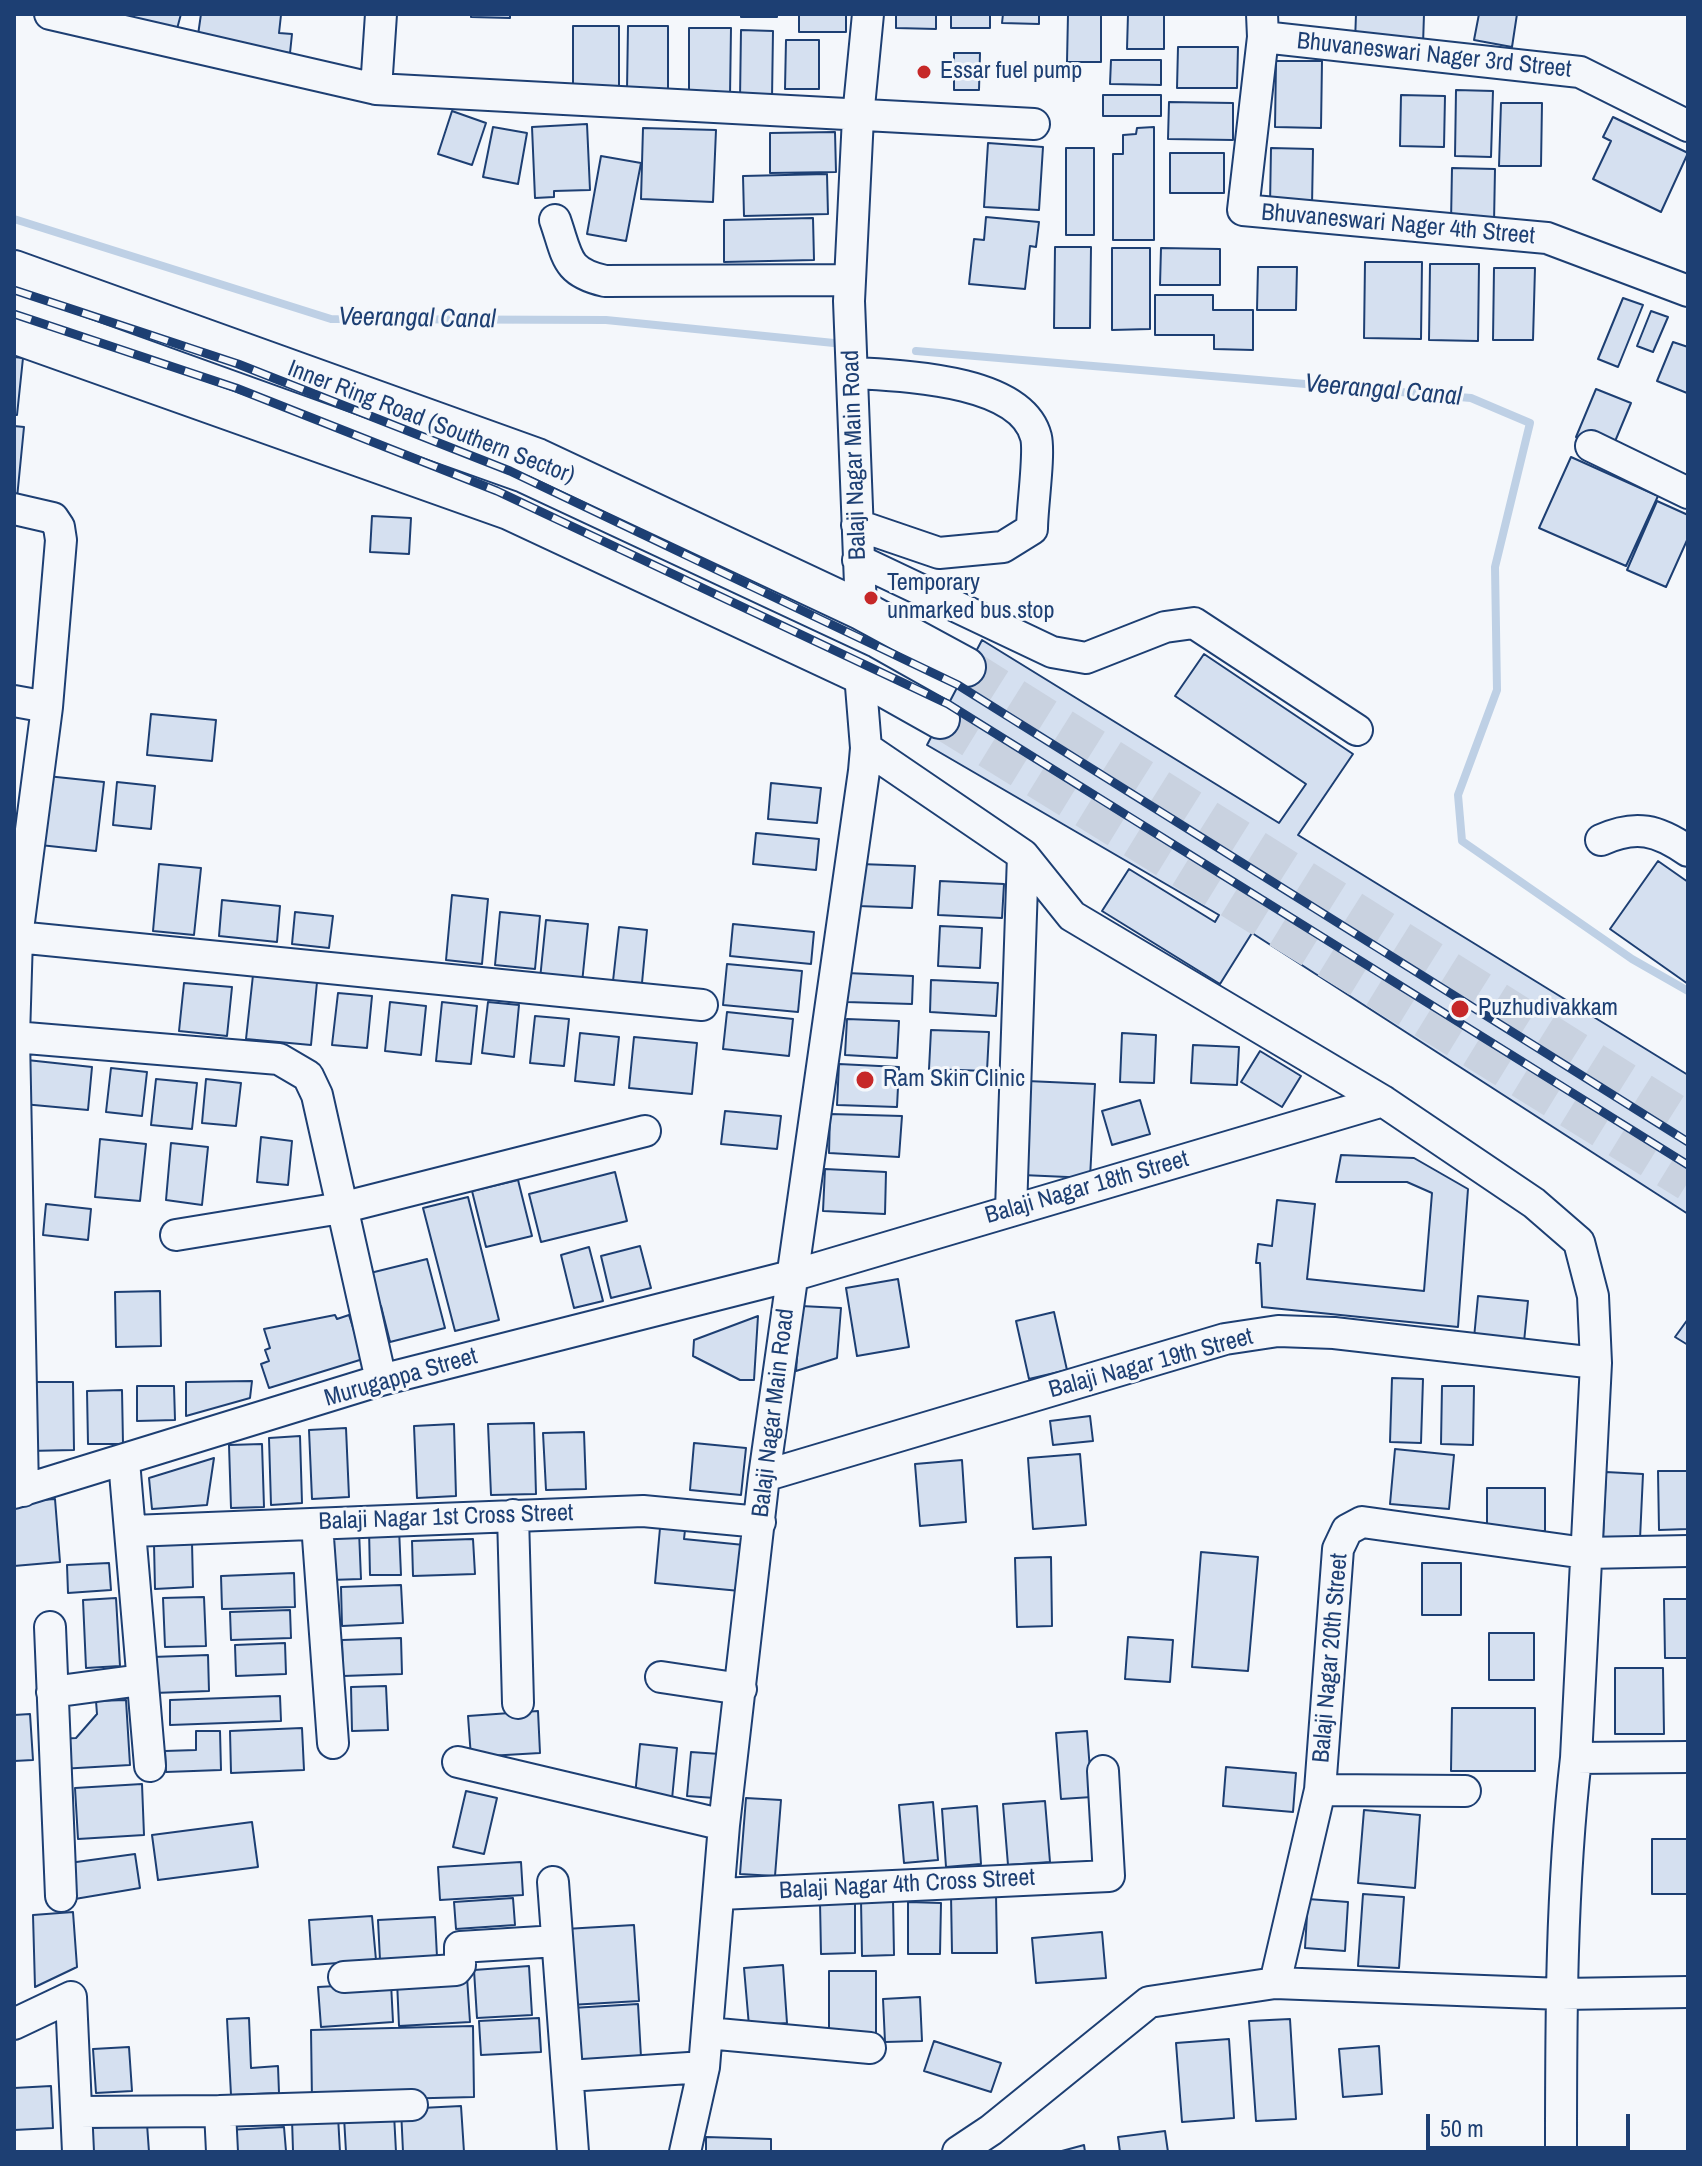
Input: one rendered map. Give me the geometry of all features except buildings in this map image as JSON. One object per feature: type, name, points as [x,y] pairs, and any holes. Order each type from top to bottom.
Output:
[{"type":"main road","name":"Inner Ring Road (Southern Sector)","points":[[14,270],[537,458],[861,610],[966,667]]},
{"type":"main road","points":[[14,334],[509,510],[860,674],[940,719]]},
{"type":"main road","points":[[509,510],[537,458]]},
{"type":"street","points":[[50,14],[376,89],[1034,124]]},
{"type":"street","points":[[376,89],[381,14]]},
{"type":"street","name":"Balaji Nagar Main Road","points":[[861,610],[850,291],[858,117],[868,14]]},
{"type":"street","name":"Bhuvaneswari Nager 3rd Street","points":[[1262,26],[1580,72],[1688,126]]},
{"type":"street","name":"Bhuvaneswari Nager 4th Street","points":[[1262,26],[1243,210],[1547,238],[1688,291]]},
{"type":"street","points":[[555,220],[569,261],[581,275],[605,281],[850,291]]},
{"type":"street","points":[[854,370],[931,381],[1003,397],[1020,410],[1036,437],[1032,529],[1017,541],[1003,547],[939,553],[857,525]]},
{"type":"street","points":[[1591,446],[1688,493]]},
{"type":"street","points":[[14,509],[53,518],[59,527],[61,540],[47,707],[17,937],[14,1037],[19,1492]]},
{"type":"street","points":[[858,560],[1052,652],[1086,658],[1165,627],[1194,623],[1357,730]]},
{"type":"street","name":"Balaji Nagar Main Road","points":[[685,2152],[704,2067],[724,1825],[764,1476],[866,748],[860,674]]},
{"type":"street","points":[[14,701],[47,707]]},
{"type":"street","points":[[866,748],[1023,855],[1072,916],[1383,1101],[1534,1203],[1579,1242],[1593,1296],[1596,1363],[1576,1758],[1568,1823],[1561,2152]]},
{"type":"street","points":[[1601,840],[1630,830],[1646,830],[1663,834],[1688,851]]},
{"type":"street","points":[[1011,1210],[1023,855]]},
{"type":"street","points":[[17,937],[702,1005]]},
{"type":"street","points":[[14,1037],[279,1059],[308,1076],[317,1095],[381,1380]]},
{"type":"street","name":"Balaji Nagar 18th Street","points":[[791,1276],[1383,1101]]},
{"type":"street","points":[[176,1235],[341,1208],[645,1131]]},
{"type":"street","name":"Murugappa Street","points":[[19,1492],[381,1380],[791,1276]]},
{"type":"street","name":"Balaji Nagar 19th Street","points":[[764,1476],[1225,1339],[1278,1331],[1334,1333],[1596,1363]]},
{"type":"street","points":[[124,1461],[150,1766]]},
{"type":"street","name":"Balaji Nagar 1st Cross Street","points":[[132,1531],[643,1511],[760,1522]]},
{"type":"street","points":[[513,1515],[518,1703]]},
{"type":"street","name":"Balaji Nagar 20th Street","points":[[1275,1983],[1320,1790],[1338,1549],[1347,1530],[1362,1522],[1585,1553],[1688,1551]]},
{"type":"street","points":[[317,1524],[333,1743]]},
{"type":"street","points":[[50,1627],[61,1896]]},
{"type":"street","points":[[661,1677],[741,1689]]},
{"type":"street","points":[[52,1692],[141,1680]]},
{"type":"street","points":[[1576,1758],[1688,1757]]},
{"type":"street","points":[[458,1762],[724,1825]]},
{"type":"street","name":"Balaji Nagar 4th Cross Street","points":[[720,1894],[1109,1876],[1103,1771]]},
{"type":"street","points":[[1320,1790],[1465,1791]]},
{"type":"street","points":[[553,1882],[573,2152]]},
{"type":"street","points":[[344,1977],[456,1970],[460,1965],[460,1947],[557,1941]]},
{"type":"street","points":[[958,2152],[991,2130],[1149,2002],[1275,1983],[1562,1994],[1688,1992]]},
{"type":"street","points":[[14,2024],[71,1997],[78,2152]]},
{"type":"street","points":[[707,2033],[870,2048]]},
{"type":"street","points":[[568,2076],[704,2067]]},
{"type":"street","points":[[78,2112],[412,2105]]},
{"type":"street","points":[[220,2111],[222,2152]]},
{"type":"waterway","name":"Veerangal Canal","points":[[14,219],[331,319],[606,320],[834,343]]},
{"type":"waterway","name":"Veerangal Canal","points":[[916,351],[1471,398],[1530,423],[1495,567],[1497,690],[1458,795],[1462,841],[1632,959],[1688,991]]},
{"type":"tunnel","points":[[966,667],[1688,1121]]},
{"type":"tunnel","points":[[940,719],[1688,1182]]},
{"type":"railway","points":[[14,290],[238,364],[510,471],[958,685],[1688,1142]]},
{"type":"railway","points":[[14,314],[236,388],[497,491],[948,704],[1688,1165]]},
{"type":"place","name":"Essar fuel pump","points":[[924,72]]},
{"type":"place","name":"Temporary unmarked bus stop","points":[[871,598]]},
{"type":"place","name":"Puzhudivakkam","points":[[1460,1009]]},
{"type":"place","name":"Ram Skin Clinic","points":[[865,1080]]}]
